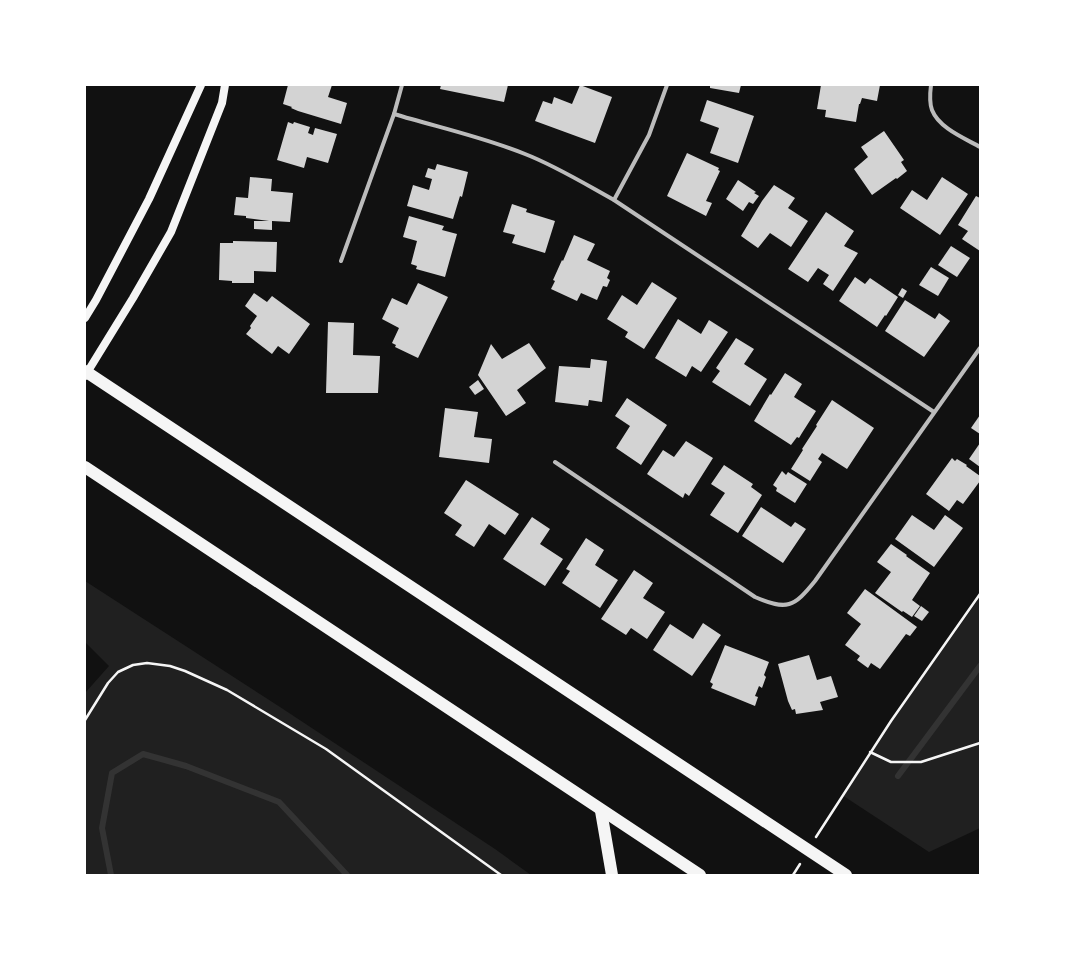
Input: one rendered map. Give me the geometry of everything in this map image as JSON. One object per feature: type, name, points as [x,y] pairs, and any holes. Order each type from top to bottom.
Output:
[{"type":"highway","points":[[85,371],[846,875]]},
{"type":"highway","points":[[85,467],[601,811],[700,875]]},
{"type":"highway","points":[[601,811],[612,875]]},
{"type":"main road","points":[[85,318],[149,199],[201,85]]},
{"type":"main road","points":[[85,376],[133,298],[171,232],[222,103],[225,85]]},
{"type":"street","points":[[341,261],[394,114],[402,85]]},
{"type":"street","points":[[614,200],[649,135],[667,85]]},
{"type":"street","points":[[931,85],[930,97],[932,110],[950,130],[980,147]]},
{"type":"street","points":[[394,114],[524,153],[562,171],[614,200],[934,412]]},
{"type":"street","points":[[555,462],[755,597],[772,604],[791,604],[798,601],[811,586],[980,348]]},
{"type":"path","points":[[814,842],[870,752],[980,594]]},
{"type":"path","points":[[85,720],[108,683],[118,672],[133,665],[147,663],[170,666],[185,671],[227,690],[326,749],[501,875]]},
{"type":"path","points":[[870,752],[891,762],[921,762],[980,743]]},
{"type":"path","points":[[793,875],[801,862]]},
{"type":"shaded area","points":[[85,581],[280,707],[495,849],[531,875],[85,875],[85,693],[109,666],[85,642]]},
{"type":"shaded area","points":[[980,597],[980,828],[929,852],[842,795],[870,752]]},
{"type":"building","points":[[288,85],[332,85],[328,97],[347,103],[341,124],[298,111],[283,104]]},
{"type":"building","points":[[441,85],[508,85],[504,102],[440,89]]},
{"type":"building","points":[[580,85],[612,97],[595,143],[535,121],[543,101],[552,104],[554,97],[572,104]]},
{"type":"building","points":[[710,85],[741,85],[739,93],[710,88]]},
{"type":"building","points":[[821,85],[880,85],[877,101],[862,98],[859,104],[856,122],[825,117],[826,110],[817,109]]},
{"type":"building","points":[[707,100],[754,116],[738,163],[710,153],[719,128],[700,121]]},
{"type":"building","points":[[288,122],[293,124],[294,122],[310,127],[308,133],[313,135],[315,128],[337,134],[328,163],[307,157],[304,168],[277,160]]},
{"type":"building","points":[[884,131],[904,160],[901,162],[907,171],[872,195],[854,169],[868,157],[861,147]]},
{"type":"building","points":[[687,153],[719,168],[718,170],[720,171],[706,201],[712,203],[706,216],[667,196]]},
{"type":"building","points":[[437,164],[468,172],[462,197],[460,196],[453,219],[407,206],[413,185],[429,190],[432,179],[425,177],[428,168],[435,170]]},
{"type":"building","points":[[250,177],[272,179],[271,191],[293,193],[290,222],[272,221],[272,230],[254,229],[254,221],[269,221],[234,215],[236,197],[248,198]]},
{"type":"building","points":[[942,177],[968,194],[940,235],[900,208],[912,190],[927,200]]},
{"type":"building","points":[[738,180],[756,192],[754,193],[759,196],[753,204],[749,202],[743,211],[726,199]]},
{"type":"building","points":[[774,185],[795,198],[788,208],[808,221],[791,247],[770,233],[758,248],[741,236],[762,201]]},
{"type":"building","points":[[976,196],[980,198],[980,251],[962,239],[968,231],[958,225]]},
{"type":"building","points":[[512,204],[527,209],[526,212],[555,221],[545,253],[512,243],[515,235],[503,232]]},
{"type":"building","points":[[826,212],[854,231],[844,246],[858,253],[833,291],[823,284],[829,275],[818,268],[808,282],[788,269]]},
{"type":"building","points":[[409,216],[444,226],[442,230],[457,234],[445,277],[416,269],[417,266],[411,264],[417,241],[403,237]]},
{"type":"building","points":[[574,235],[595,244],[587,260],[610,271],[607,278],[610,280],[607,287],[603,286],[597,300],[581,293],[577,301],[551,289],[555,281],[553,280]]},
{"type":"building","points":[[233,241],[277,242],[276,272],[254,271],[254,283],[232,283],[232,281],[219,280],[220,243],[233,243]]},
{"type":"building","points":[[951,246],[970,258],[957,277],[938,265]]},
{"type":"building","points":[[931,267],[949,278],[938,296],[919,285]]},
{"type":"building","points":[[855,277],[865,284],[870,278],[898,297],[877,327],[839,301]]},
{"type":"building","points":[[652,282],[677,298],[644,349],[625,337],[628,332],[607,319],[622,295],[637,305]]},
{"type":"building","points":[[418,283],[448,297],[418,358],[395,347],[396,345],[392,343],[399,328],[382,319],[392,298],[407,305]]},
{"type":"building","points":[[902,288],[907,291],[903,298],[898,295]]},
{"type":"building","points":[[254,293],[267,302],[272,296],[310,324],[289,354],[278,346],[272,354],[246,334],[257,316],[245,306]]},
{"type":"building","points":[[905,300],[935,319],[939,313],[950,321],[924,357],[885,331]]},
{"type":"building","points":[[678,319],[701,334],[709,320],[728,332],[701,372],[692,366],[686,377],[655,358]]},
{"type":"building","points":[[328,322],[354,323],[353,355],[380,356],[378,393],[326,393]]},
{"type":"building","points":[[736,338],[754,349],[744,364],[767,379],[750,406],[712,382],[720,371],[716,368]]},
{"type":"building","points":[[529,343],[546,368],[517,390],[526,403],[506,416],[478,375],[491,344],[502,359]]},
{"type":"building","points":[[591,359],[607,361],[602,402],[589,400],[588,406],[555,402],[559,366],[590,368]]},
{"type":"building","points":[[785,373],[802,384],[794,397],[816,411],[799,438],[797,437],[791,445],[754,421],[770,394],[771,395]]},
{"type":"building","points":[[478,380],[484,389],[475,395],[469,387]]},
{"type":"building","points":[[627,398],[667,425],[641,465],[616,448],[630,426],[615,416]]},
{"type":"building","points":[[832,400],[874,428],[847,469],[822,453],[818,459],[822,462],[810,481],[791,469]]},
{"type":"building","points":[[445,408],[478,412],[474,437],[492,439],[489,463],[439,457]]},
{"type":"building","points":[[980,415],[980,434],[971,428]]},
{"type":"building","points":[[686,441],[713,458],[689,496],[685,493],[683,498],[647,474],[663,450],[674,457]]},
{"type":"building","points":[[980,443],[980,467],[969,459]]},
{"type":"building","points":[[952,458],[955,461],[957,459],[967,465],[966,466],[980,476],[980,481],[963,504],[957,500],[949,511],[926,494]]},
{"type":"building","points":[[724,465],[753,484],[751,487],[762,495],[738,533],[710,515],[725,493],[711,484]]},
{"type":"building","points":[[782,471],[786,475],[788,472],[807,484],[795,503],[776,491],[777,488],[773,485]]},
{"type":"building","points":[[466,480],[519,514],[505,535],[489,524],[474,547],[455,535],[462,525],[444,513]]},
{"type":"building","points":[[761,507],[791,527],[795,522],[806,529],[783,563],[742,536]]},
{"type":"building","points":[[912,515],[934,530],[945,515],[963,528],[934,567],[895,539]]},
{"type":"building","points":[[532,517],[550,529],[540,544],[563,559],[545,586],[503,559]]},
{"type":"building","points":[[586,538],[604,550],[595,565],[618,580],[600,608],[562,583],[570,571],[566,569]]},
{"type":"building","points":[[891,544],[930,573],[912,600],[920,606],[912,617],[903,611],[902,612],[875,593],[891,572],[877,562]]},
{"type":"building","points":[[634,570],[653,583],[643,598],[665,612],[647,639],[631,628],[626,635],[601,619]]},
{"type":"building","points":[[865,589],[917,627],[910,636],[906,634],[880,669],[871,663],[868,668],[857,660],[860,656],[845,645],[861,624],[847,613]]},
{"type":"building","points":[[921,606],[929,612],[922,621],[914,616]]},
{"type":"building","points":[[703,623],[721,635],[692,676],[653,650],[670,624],[693,639]]},
{"type":"building","points":[[725,645],[769,662],[764,675],[766,677],[762,688],[759,686],[755,696],[758,697],[755,706],[711,688],[713,684],[710,682]]},
{"type":"building","points":[[809,655],[817,680],[831,676],[838,697],[820,702],[823,710],[796,714],[795,709],[792,710],[788,701],[778,664]]},
{"type":"waterway","points":[[898,776],[980,666]]},
{"type":"waterway","points":[[111,875],[102,828],[112,773],[143,754],[186,766],[279,802],[347,875]]}]
